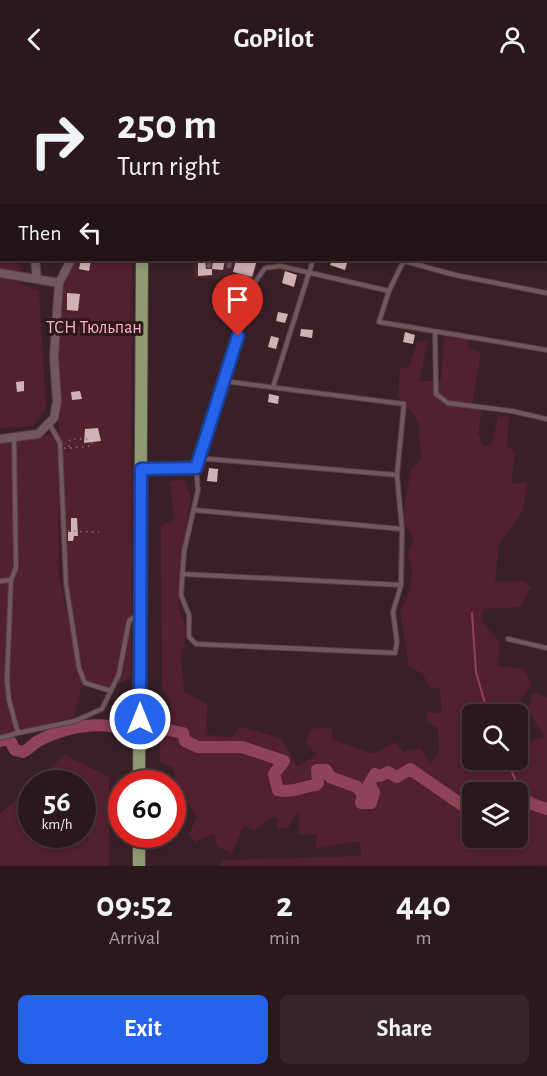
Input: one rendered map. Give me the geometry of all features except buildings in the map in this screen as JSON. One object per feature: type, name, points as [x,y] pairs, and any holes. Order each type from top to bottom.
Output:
[{"type":"main road","points":[[140,770],[144,261]]},
{"type":"main road","points":[[139,848],[139,866]]},
{"type":"street","points":[[35,261],[37,279]]},
{"type":"street","points":[[0,439],[38,434],[54,418],[57,401],[54,357],[59,283],[70,261]]},
{"type":"street","points":[[0,273],[59,283]]},
{"type":"lane","points":[[209,261],[209,266]]},
{"type":"lane","points":[[229,266],[230,261]]},
{"type":"lane","points":[[273,387],[314,261]]},
{"type":"lane","points":[[404,261],[389,291],[379,321],[547,350]]},
{"type":"lane","points":[[407,261],[455,275],[547,292]]},
{"type":"lane","points":[[223,381],[404,404],[397,476],[402,529],[401,585],[393,612],[397,642],[395,653],[196,644],[189,637],[189,615],[181,595],[184,552],[198,490],[196,468],[198,458],[255,282],[265,268],[280,266],[389,291]]},
{"type":"lane","points":[[435,332],[436,394],[448,403],[512,411],[547,419]]},
{"type":"lane","points":[[49,423],[57,436],[60,448],[66,584],[79,668],[85,683],[111,691]]},
{"type":"lane","points":[[14,438],[17,550],[16,568],[12,580],[7,680],[9,700],[18,733]]},
{"type":"lane","points":[[198,458],[397,476]]},
{"type":"lane","points":[[141,469],[196,468]]},
{"type":"lane","points":[[194,510],[402,529]]},
{"type":"lane","points":[[182,574],[401,585]]},
{"type":"lane","points":[[0,581],[12,580]]},
{"type":"lane","points":[[0,738],[75,720],[102,709],[119,674],[129,621],[141,612]]},
{"type":"lane","points":[[508,639],[547,648]]},
{"type":"path","points":[[60,448],[69,448],[88,447],[92,446],[92,441],[70,439],[69,448]]},
{"type":"path","points":[[64,530],[99,532]]},
{"type":"shaded area","points":[[195,261],[258,261],[253,281],[193,278]]},
{"type":"green space","points":[[0,261],[20,261],[20,284],[39,290],[46,408],[33,426],[0,428]]},
{"type":"green space","name":"ТСН Тюльпан","points":[[75,261],[132,261],[131,678],[106,690],[88,683],[84,674],[64,576],[57,323],[67,272]]},
{"type":"green space","points":[[467,334],[468,348],[481,353],[472,406],[482,410],[478,434],[483,446],[491,447],[498,416],[509,417],[507,445],[515,453],[511,484],[527,482],[523,511],[499,544],[495,582],[524,581],[531,587],[520,607],[484,609],[481,621],[500,642],[498,666],[524,669],[531,685],[517,704],[462,704],[462,770],[528,770],[528,742],[545,737],[528,710],[533,693],[547,697],[547,866],[522,864],[521,866],[218,866],[224,860],[362,856],[359,841],[315,849],[317,834],[299,835],[299,815],[296,814],[288,828],[277,829],[278,818],[274,816],[254,831],[244,825],[232,853],[218,847],[214,833],[195,842],[189,835],[197,816],[186,801],[186,770],[174,770],[173,767],[160,762],[160,733],[168,729],[171,704],[162,687],[161,526],[174,519],[170,481],[185,480],[191,500],[178,574],[179,609],[187,631],[181,657],[184,691],[207,705],[206,735],[232,737],[240,727],[281,738],[297,767],[317,755],[306,743],[311,729],[331,727],[333,740],[373,754],[396,742],[403,752],[421,748],[430,764],[439,753],[438,727],[427,723],[427,712],[442,713],[440,689],[429,687],[423,674],[409,666],[400,612],[410,589],[412,568],[408,554],[414,538],[402,521],[411,469],[421,459],[418,420],[398,396],[400,368],[409,367],[417,342],[428,341],[419,381],[441,381],[444,337]]},
{"type":"green space","points":[[54,433],[58,457],[59,577],[82,685],[74,717],[0,736],[0,444],[19,442]]},
{"type":"green space","points":[[65,755],[95,770],[48,770]]},
{"type":"green space","points":[[96,770],[108,776],[109,866],[0,866],[0,814],[18,798],[18,848],[96,848]]},
{"type":"waterway","points":[[472,613],[476,672],[485,704]]},
{"type":"waterway","points":[[0,741],[7,739],[15,750],[23,752],[38,741],[67,730],[96,725],[117,727]]},
{"type":"waterway","points":[[159,728],[183,733],[185,741],[198,747],[242,747],[284,761],[274,774],[278,790],[292,790],[316,785],[318,783],[317,770],[326,770],[330,777],[357,787],[363,795],[361,803],[371,803],[374,792],[369,784],[375,774],[380,776],[388,772],[397,777],[410,769],[462,805]]},
{"type":"waterway","points":[[511,770],[516,782]]},
{"type":"waterway","points":[[528,802],[547,809]]},
{"type":"route","points":[[140,719],[141,469],[196,468],[238,336]]}]
